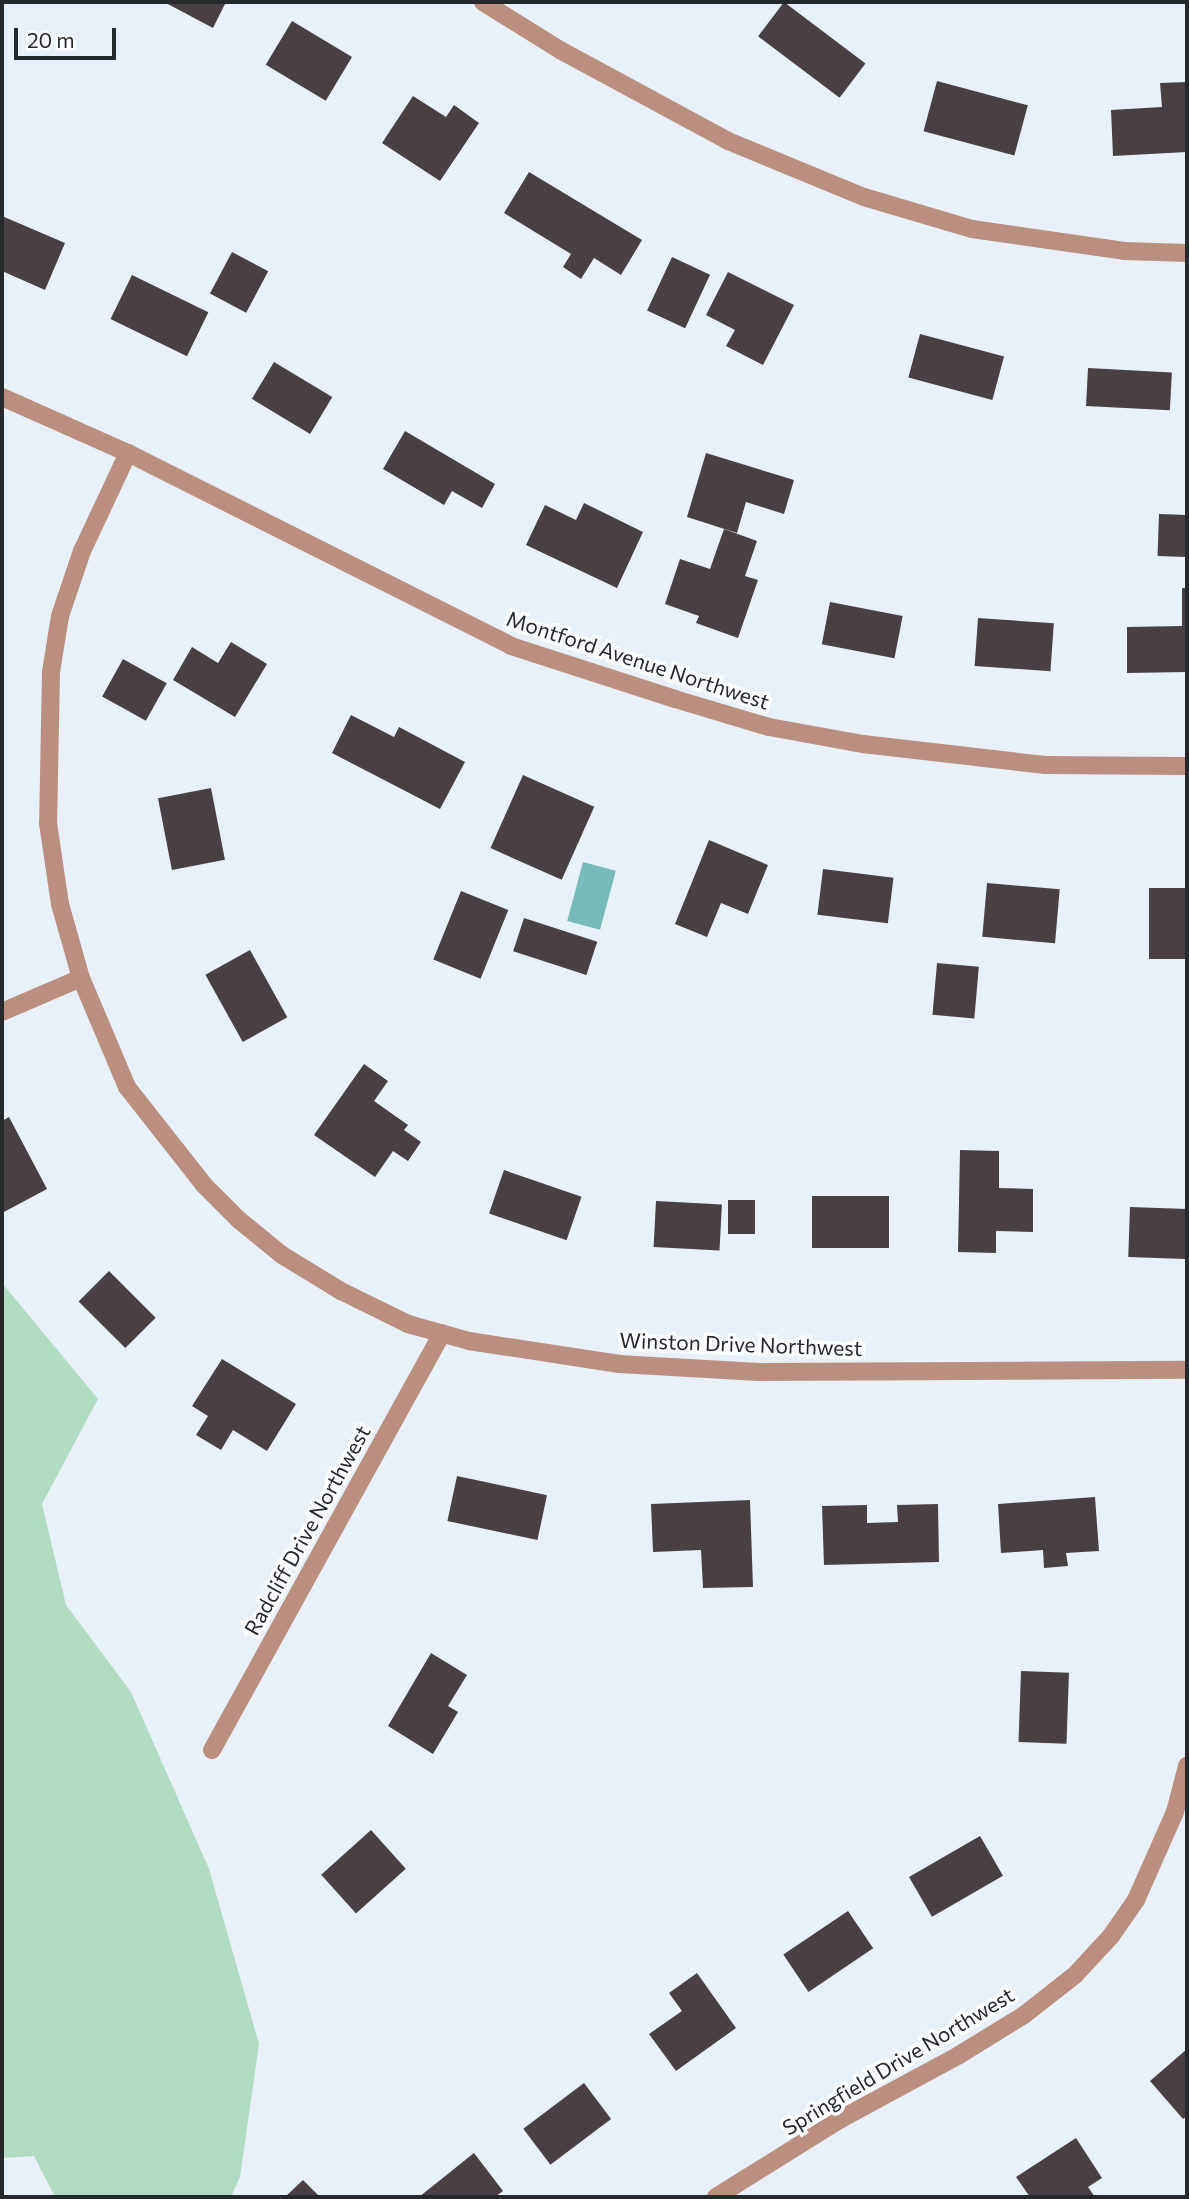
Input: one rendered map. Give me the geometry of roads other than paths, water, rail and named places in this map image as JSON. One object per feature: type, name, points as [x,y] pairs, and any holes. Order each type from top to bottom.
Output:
[{"type":"street","points":[[483,2],[560,50],[728,141],[864,197],[972,229],[1124,251],[1187,253]]},
{"type":"street","name":"Montford Avenue Northwest","points":[[2,397],[128,453],[511,646],[769,727],[863,744],[1045,765],[1187,766]]},
{"type":"street","name":"Winston Drive Northwest","points":[[128,453],[82,551],[60,617],[51,672],[48,823],[60,904],[81,978],[127,1087],[204,1185],[239,1220],[282,1255],[341,1292],[408,1324],[442,1333],[619,1364],[759,1372],[1187,1370]]},
{"type":"street","points":[[2,1012],[81,978]]},
{"type":"street","name":"Radcliff Drive Northwest","points":[[212,1750],[442,1333]]},
{"type":"street","name":"Springfield Drive Northwest","points":[[716,2197],[839,2120],[959,2055],[1024,2015],[1074,1975],[1111,1936],[1136,1900],[1175,1812],[1187,1766]]},
{"type":"water","points":[[583,862],[616,871],[600,930],[567,921]]}]
